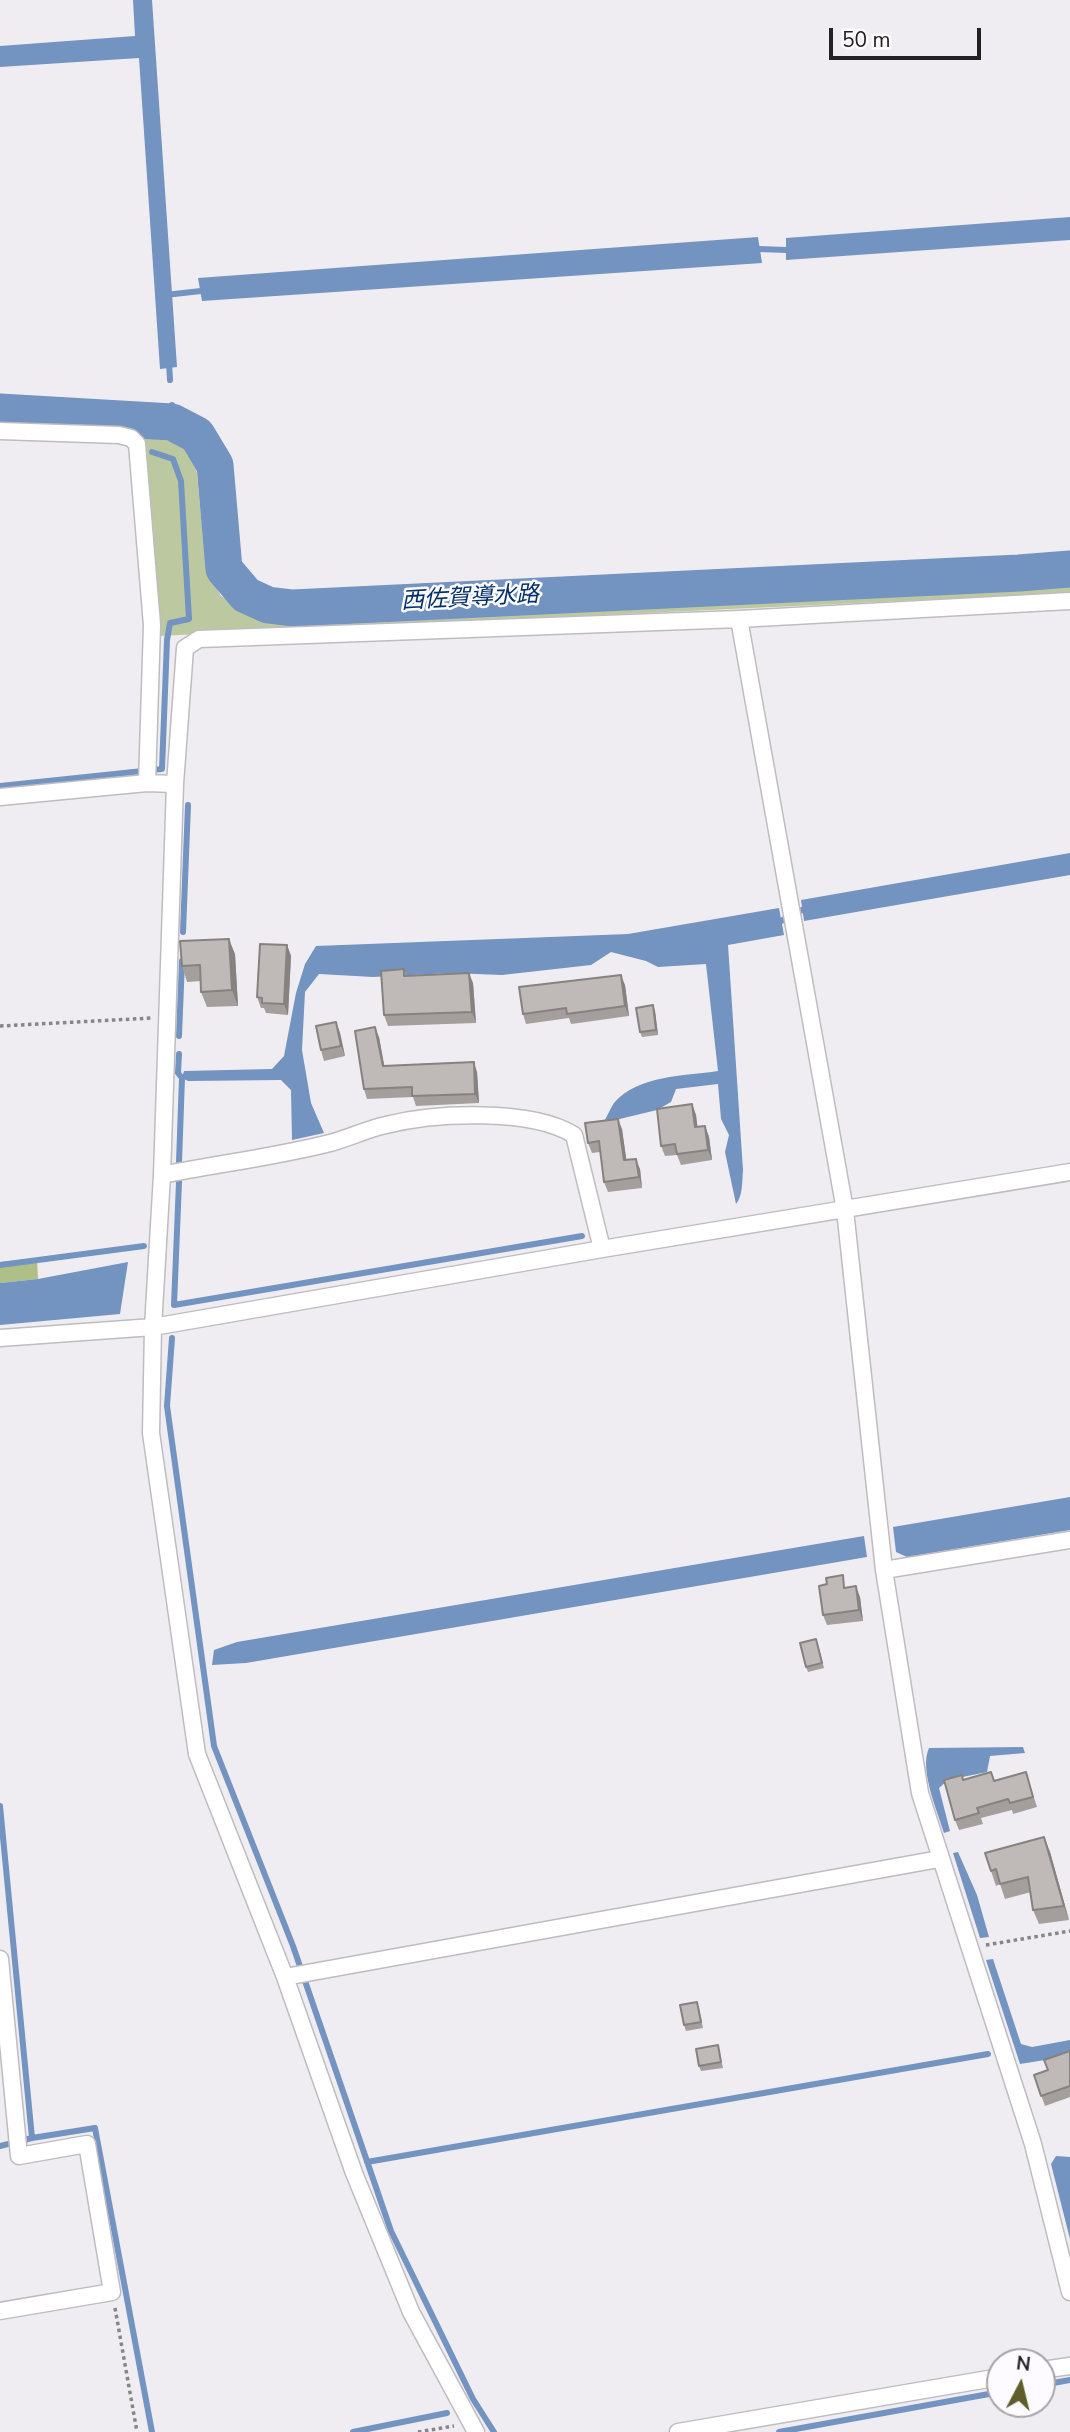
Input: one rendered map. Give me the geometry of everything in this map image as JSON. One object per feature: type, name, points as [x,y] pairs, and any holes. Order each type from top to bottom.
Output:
[{"type":"street","points":[[0,431],[119,435],[131,438],[137,444],[152,625],[147,783]]},
{"type":"street","points":[[473,2428],[411,2312],[354,2173],[285,1978],[197,1754],[151,1433],[175,783],[185,648],[199,639],[739,619],[1070,601]]},
{"type":"street","points":[[739,619],[845,1210],[884,1570],[920,1793],[939,1859],[971,1947],[1033,2144],[1070,2292]]},
{"type":"street","points":[[0,797],[147,783],[175,783]]},
{"type":"street","points":[[162,1175],[329,1143],[398,1123],[444,1116],[480,1115],[526,1121],[562,1128],[574,1135],[601,1249]]},
{"type":"street","points":[[0,1338],[153,1327],[601,1249],[1070,1172]]},
{"type":"street","points":[[884,1570],[1070,1539]]},
{"type":"street","points":[[285,1978],[939,1859]]},
{"type":"street","points":[[0,1959],[19,2156],[87,2144],[112,2292],[0,2311]]},
{"type":"street","points":[[678,2432],[986,2380]]},
{"type":"path","points":[[0,1026],[167,1017]]},
{"type":"path","points":[[971,1947],[1070,1931]]},
{"type":"path","points":[[112,2292],[137,2432]]},
{"type":"path","points":[[418,2432],[473,2428]]},
{"type":"green space","points":[[144,431],[177,435],[196,465],[206,568],[221,596],[260,619],[1070,582],[1070,593],[159,636]]},
{"type":"green space","points":[[37,1258],[38,1279],[0,1283],[0,1262]]},
{"type":"water","points":[[133,0],[152,0],[177,367],[160,369],[139,58],[0,67],[0,46],[135,36]]},
{"type":"water","points":[[1070,217],[1070,240],[786,260],[786,238]]},
{"type":"water","points":[[758,237],[762,263],[202,301],[198,278]]},
{"type":"water","points":[[1070,853],[1070,875],[804,921],[801,900]]},
{"type":"water","points":[[779,908],[784,935],[728,945],[743,1170],[741,1193],[736,1204],[725,1152],[729,1135],[721,1119],[718,1084],[676,1089],[671,1102],[657,1110],[603,1123],[614,1103],[636,1087],[662,1078],[718,1071],[706,964],[658,967],[611,952],[591,965],[502,975],[451,973],[373,977],[319,974],[305,992],[302,1050],[311,1103],[324,1133],[292,1140],[291,1090],[281,1080],[188,1081],[182,1078],[184,1071],[272,1069],[284,1056],[296,993],[305,964],[316,946],[628,934]]},
{"type":"water","points":[[128,1262],[120,1314],[0,1325],[0,1283],[38,1279]]},
{"type":"water","points":[[1070,1497],[1070,1530],[907,1557],[896,1552],[893,1527]]},
{"type":"water","points":[[864,1536],[867,1557],[246,1663],[212,1665],[214,1650],[237,1642]]},
{"type":"water","points":[[1023,1747],[1025,1753],[990,1756],[987,1772],[948,1780],[939,1788],[950,1831],[944,1833],[926,1767],[929,1748]]},
{"type":"water","points":[[958,1852],[977,1895],[989,1937],[980,1938],[953,1853]]},
{"type":"water","points":[[993,1959],[1021,2044],[1032,2047],[1070,2040],[1070,2056],[1020,2064],[986,1960]]},
{"type":"water","points":[[1056,2156],[1070,2157],[1070,2239],[1051,2164]]},
{"type":"building","points":[[229,939],[232,990],[201,992],[200,965],[182,966],[180,941]]},
{"type":"building","points":[[260,944],[287,945],[284,1004],[262,1003],[262,998],[257,997]]},
{"type":"building","points":[[404,969],[404,976],[469,973],[472,1012],[384,1015],[381,971]]},
{"type":"building","points":[[621,975],[625,1006],[567,1014],[566,1008],[523,1014],[519,987]]},
{"type":"building","points":[[653,1005],[656,1030],[640,1032],[636,1008]]},
{"type":"building","points":[[336,1022],[341,1046],[321,1050],[316,1026]]},
{"type":"building","points":[[375,1027],[383,1066],[474,1062],[475,1094],[412,1096],[412,1087],[364,1089],[355,1031]]},
{"type":"building","points":[[692,1104],[695,1127],[705,1126],[708,1150],[677,1154],[675,1144],[661,1146],[657,1109]]},
{"type":"building","points":[[618,1119],[624,1160],[636,1159],[639,1177],[604,1182],[599,1141],[588,1143],[585,1123]]},
{"type":"building","points":[[843,1575],[844,1588],[856,1586],[859,1610],[823,1615],[819,1586],[827,1584],[826,1578]]},
{"type":"building","points":[[816,1639],[822,1663],[806,1667],[800,1643]]},
{"type":"building","points":[[991,1772],[994,1781],[1026,1772],[1033,1797],[1010,1803],[1008,1799],[977,1808],[979,1813],[955,1820],[944,1780],[962,1775],[963,1780]]},
{"type":"building","points":[[1044,1837],[1064,1906],[1033,1910],[1028,1877],[1000,1884],[996,1869],[991,1871],[985,1853]]},
{"type":"building","points":[[697,2002],[701,2022],[684,2025],[680,2005]]},
{"type":"building","points":[[718,2045],[721,2062],[699,2066],[696,2049]]},
{"type":"building","points":[[1070,2051],[1070,2086],[1041,2096],[1034,2075],[1048,2070],[1044,2060]]},
{"type":"waterway","points":[[759,249],[786,250]]},
{"type":"waterway","points":[[165,295],[201,291]]},
{"type":"waterway","points":[[169,362],[170,380]]},
{"type":"waterway","points":[[172,405],[172,422]]},
{"type":"waterway","name":"西佐賀導水路","points":[[0,412],[172,422],[197,435],[215,465],[224,569],[246,595],[268,605],[293,608],[1070,569]]},
{"type":"waterway","points":[[0,786],[162,769],[170,623],[189,619],[181,481],[173,459],[152,452]]},
{"type":"waterway","points":[[183,932],[188,805]]},
{"type":"waterway","points":[[781,921],[802,910]]},
{"type":"waterway","points":[[179,1036],[182,961]]},
{"type":"waterway","points":[[179,1054],[178,1073],[182,1078],[179,1162]]},
{"type":"waterway","points":[[179,1182],[174,1305],[582,1236]]},
{"type":"waterway","points":[[0,1265],[144,1246]]},
{"type":"waterway","points":[[172,1338],[167,1406],[214,1746],[293,1946],[391,2231],[473,2399],[494,2432]]},
{"type":"waterway","points":[[0,1806],[32,2138],[95,2128],[152,2432]]},
{"type":"waterway","points":[[367,2162],[988,2054]]},
{"type":"waterway","points":[[0,2146],[32,2138]]},
{"type":"waterway","points":[[1056,2382],[1070,2380]]},
{"type":"waterway","points":[[779,2432],[986,2395]]},
{"type":"waterway","points":[[353,2432],[447,2413]]}]
